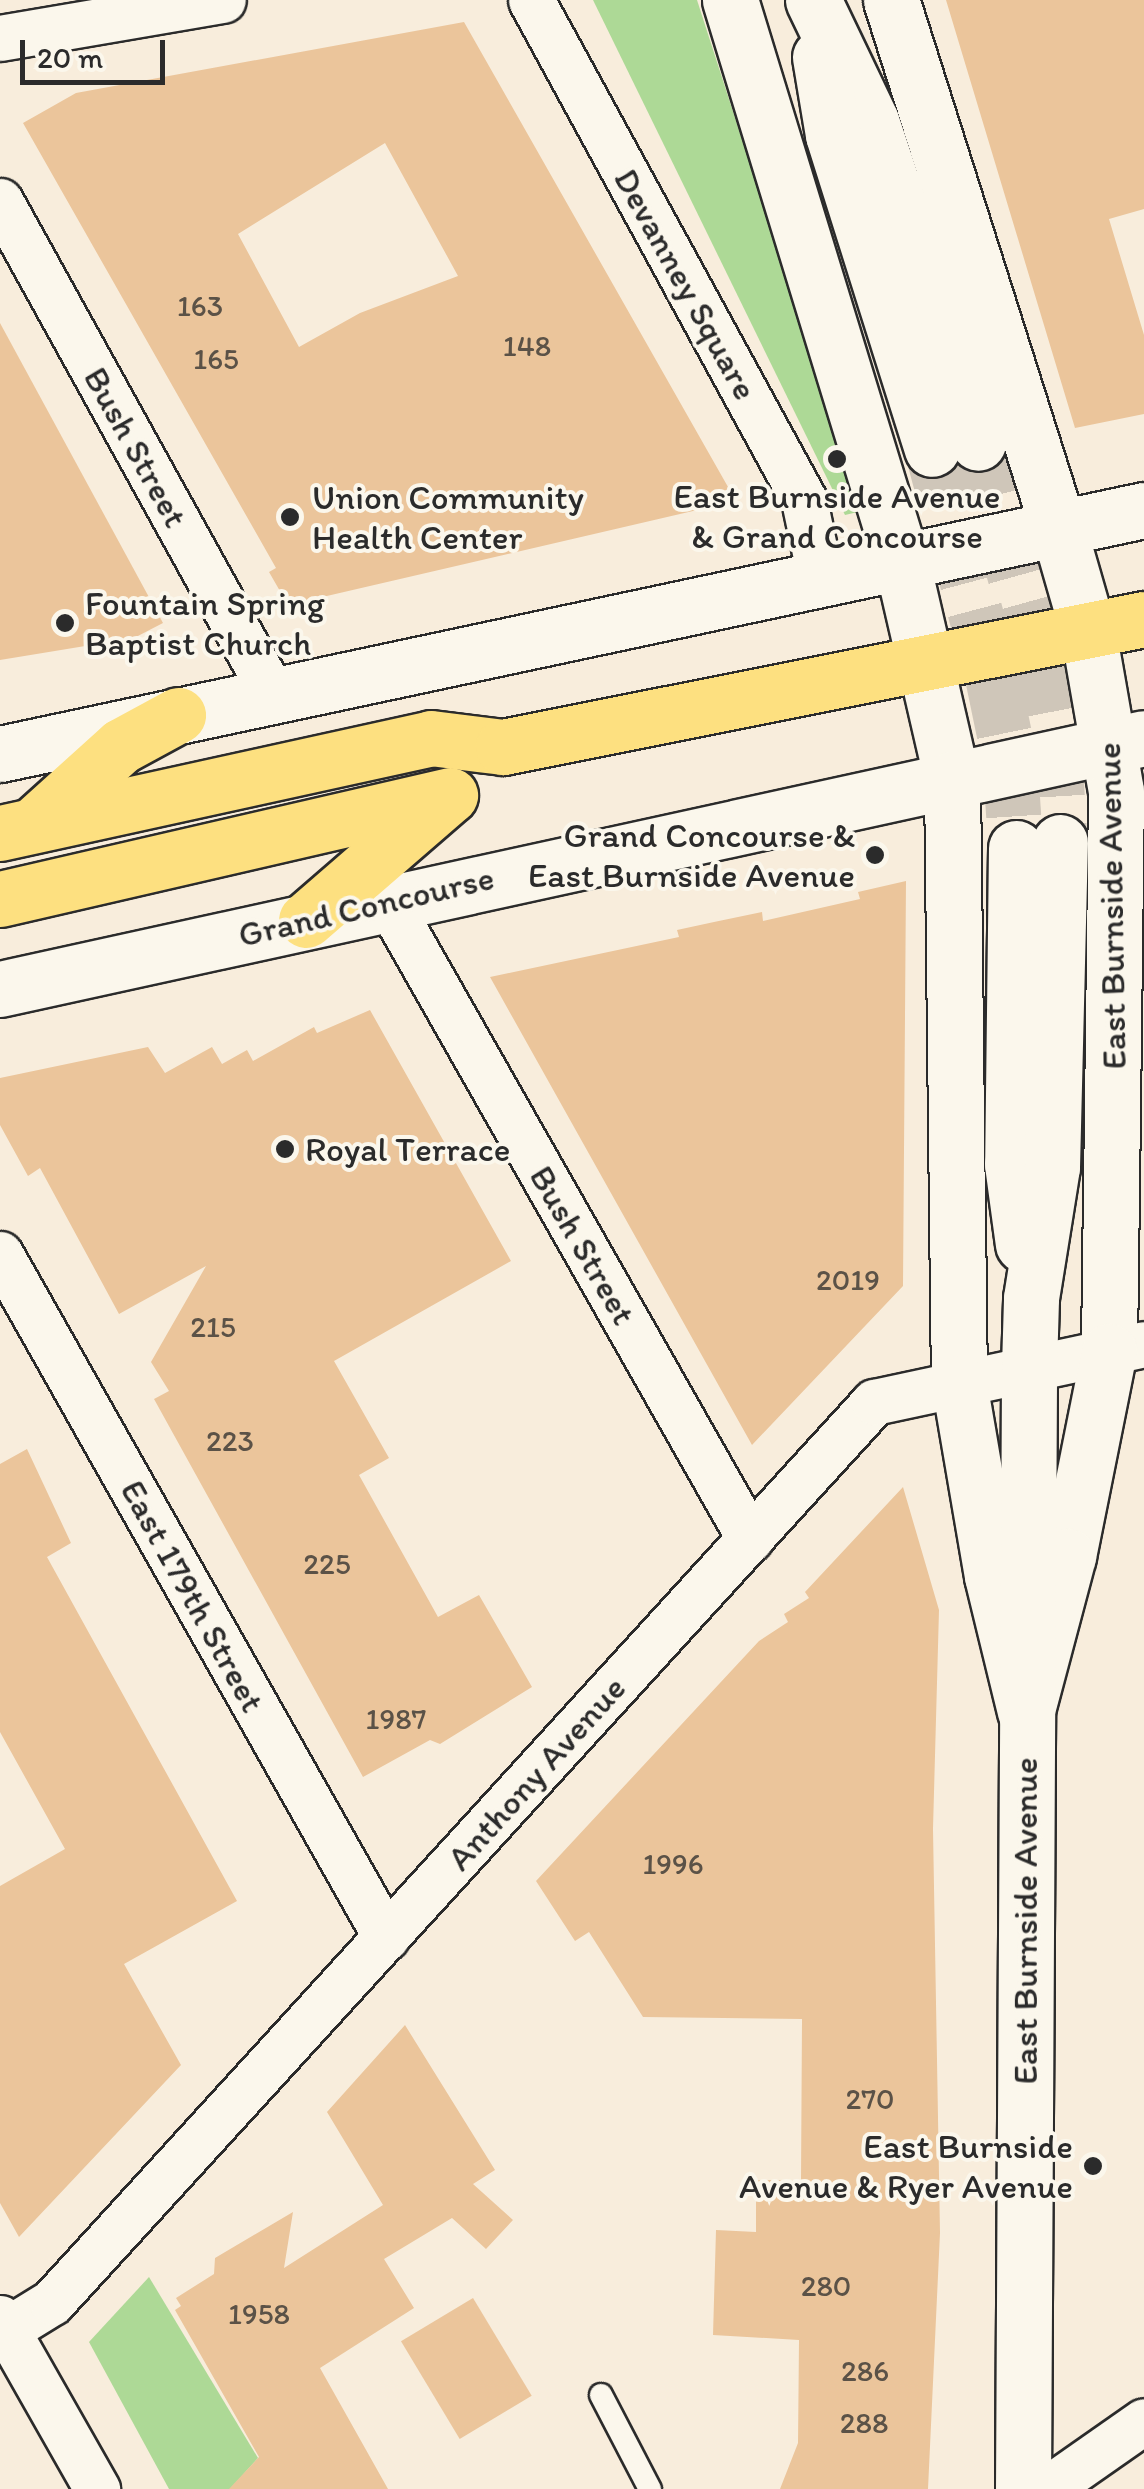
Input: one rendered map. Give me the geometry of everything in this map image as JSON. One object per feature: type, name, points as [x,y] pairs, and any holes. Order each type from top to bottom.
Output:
[{"type":"main road","name":"East Burnside Avenue","points":[[730,0],[902,563],[952,778],[959,1383],[992,1576],[1026,1714]]},
{"type":"main road","points":[[812,0],[833,135],[955,446]]},
{"type":"main road","name":"East Burnside Avenue","points":[[891,0],[1088,632],[1128,742],[1126,1348],[1026,1714]]},
{"type":"main road","points":[[0,754],[820,576],[902,563],[1144,510]]},
{"type":"main road","points":[[17,829],[431,738],[503,746],[929,666],[1144,619]]},
{"type":"main road","points":[[17,829],[121,746],[178,714]]},
{"type":"main road","name":"Grand Concourse","points":[[0,990],[386,900],[1128,742]]},
{"type":"main road","points":[[306,920],[503,746]]},
{"type":"main road","points":[[0,899],[450,795]]},
{"type":"main road","name":"East Burnside Avenue","points":[[1023,2489],[1031,1298],[1012,1164],[1038,845]]},
{"type":"street","points":[[0,38],[223,0]]},
{"type":"street","name":"Devanney Square","points":[[531,0],[804,500],[820,576]]},
{"type":"street","name":"Bush Street","points":[[0,201],[272,693]]},
{"type":"street","name":"Bush Street","points":[[386,900],[750,1539]]},
{"type":"street","name":"East 179th Street","points":[[0,1254],[386,1938]]},
{"type":"street","name":"Anthony Avenue","points":[[2,2328],[52,2302],[874,1402],[1126,1348]]},
{"type":"street","points":[[2,2328],[97,2489]]},
{"type":"street","points":[[1048,2489],[1144,2421]]},
{"type":"lane","points":[[601,2395],[650,2489]]},
{"type":"green space","points":[[593,0],[697,0],[862,511],[845,515]]},
{"type":"green space","points":[[149,2277],[258,2458],[230,2489],[169,2489],[89,2342]]},
{"type":"building","points":[[946,0],[1144,0],[1144,209],[1109,219],[1144,335],[1144,414],[1075,428]]},
{"type":"building","points":[[464,22],[736,501],[288,605],[269,572],[276,568],[23,123],[76,93]],"holes":[[[385,143],[458,276],[360,313],[299,347],[238,234]]]},
{"type":"building","points":[[0,323],[163,623],[134,638],[0,660]]},
{"type":"building","points":[[906,881],[903,1286],[752,1445],[490,977],[679,937],[677,930],[714,922],[762,912],[763,921],[860,899],[858,892]]},
{"type":"building","points":[[370,1010],[511,1261],[334,1361],[389,1458],[359,1475],[438,1617],[479,1595],[532,1687],[440,1744],[430,1740],[363,1777],[154,1399],[169,1391],[151,1362],[206,1266],[119,1314],[40,1168],[28,1176],[0,1125],[0,1078],[148,1047],[165,1073],[212,1047],[222,1064],[247,1050],[253,1061],[314,1027],[317,1033]]},
{"type":"building","points":[[27,1449],[71,1543],[47,1557],[237,1901],[124,1964],[181,2065],[19,2237],[0,2203],[0,1886],[65,1849],[0,1732],[0,1464]]},
{"type":"building","points":[[903,1487],[939,1610],[933,1829],[940,2233],[928,2489],[780,2489],[798,2443],[799,2340],[713,2335],[716,2230],[756,2232],[756,2180],[801,2180],[802,2019],[643,2017],[589,1932],[575,1941],[536,1881],[759,1641],[788,1622],[784,1614],[809,1598],[805,1592]]},
{"type":"building","points":[[405,2025],[495,2170],[473,2184],[513,2220],[486,2249],[452,2218],[384,2259],[414,2308],[320,2368],[388,2489],[229,2489],[259,2457],[175,2310],[181,2306],[176,2298],[214,2274],[215,2258],[293,2212],[284,2268],[383,2205],[327,2112]]},
{"type":"building","points":[[473,2298],[532,2396],[460,2439],[401,2341]]},
{"type":"tunnel","points":[[978,443],[1038,658],[1054,741],[1060,842]]},
{"type":"tunnel","points":[[932,449],[993,679],[1010,761],[1016,848]]},
{"type":"place","name":"East Burnside Avenue & Grand Concourse","points":[[837,459]]},
{"type":"place","name":"Union Community Health Center","points":[[290,517]]},
{"type":"place","name":"Fountain Spring Baptist Church","points":[[65,623]]},
{"type":"place","name":"Grand Concourse & East Burnside Avenue","points":[[875,855]]},
{"type":"place","name":"Royal Terrace","points":[[285,1149]]},
{"type":"place","name":"East Burnside Avenue & Ryer Avenue","points":[[1093,2166]]}]
